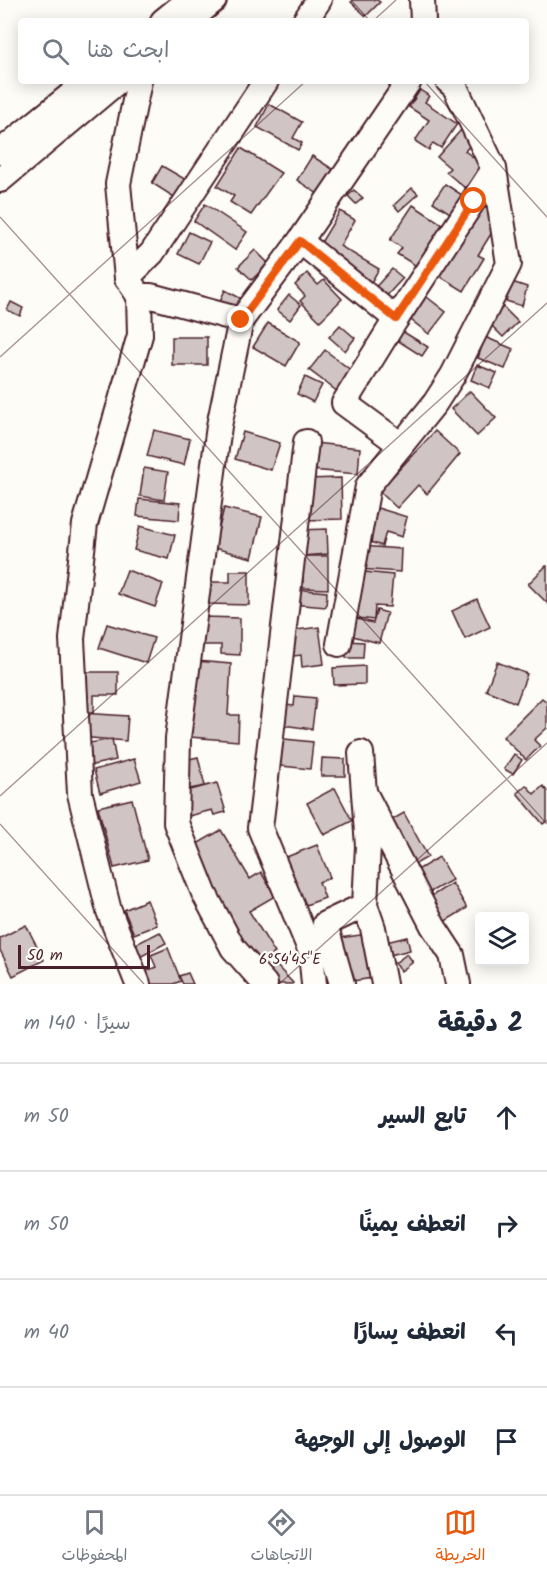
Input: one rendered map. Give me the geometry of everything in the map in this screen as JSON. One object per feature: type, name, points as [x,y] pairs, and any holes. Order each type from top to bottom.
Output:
[{"type":"street","points":[[167,18],[189,0]]},
{"type":"street","points":[[193,18],[214,0]]},
{"type":"street","points":[[307,18],[319,0]]},
{"type":"street","points":[[422,0],[423,18]]},
{"type":"street","points":[[0,153],[84,84]]},
{"type":"street","points":[[0,180],[114,84]]},
{"type":"street","points":[[138,84],[118,184],[141,335],[85,524],[72,639],[80,794],[109,911],[138,984]]},
{"type":"street","points":[[133,287],[152,253],[264,84]]},
{"type":"street","points":[[265,984],[233,948],[204,893],[176,823],[178,738],[219,426],[241,320],[300,241],[407,84]]},
{"type":"street","points":[[339,644],[368,486],[453,375],[509,264],[494,169],[456,87],[452,84]]},
{"type":"street","points":[[401,445],[344,403],[494,169]]},
{"type":"street","points":[[300,241],[396,319]]},
{"type":"street","points":[[133,287],[151,296],[241,320]]},
{"type":"street","points":[[306,442],[260,828],[310,952],[314,984]]},
{"type":"street","points":[[361,753],[368,846],[365,905],[373,928],[384,984]]},
{"type":"street","points":[[364,792],[433,926],[452,955],[458,984]]},
{"type":"street","points":[[342,984],[326,924],[365,905]]},
{"type":"building","points":[[353,0],[380,2],[366,16],[351,2]]},
{"type":"building","points":[[420,90],[429,96],[425,102],[457,124],[441,148],[433,143],[429,150],[415,141],[429,120],[409,107]]},
{"type":"building","points":[[269,104],[302,122],[293,138],[302,143],[298,150],[257,127]]},
{"type":"building","points":[[461,130],[474,141],[465,151],[484,166],[465,188],[446,172],[450,168],[437,157]]},
{"type":"building","points":[[241,148],[281,173],[251,215],[230,202],[234,196],[217,186]]},
{"type":"building","points":[[312,156],[334,170],[318,194],[297,180]]},
{"type":"building","points":[[162,166],[188,181],[177,199],[152,183]]},
{"type":"building","points":[[445,184],[465,197],[453,215],[433,202]]},
{"type":"building","points":[[412,188],[418,194],[399,211],[394,205]]},
{"type":"building","points":[[354,190],[363,198],[356,204],[348,196]]},
{"type":"building","points":[[205,204],[247,232],[235,250],[194,221]]},
{"type":"building","points":[[482,204],[502,216],[478,255],[484,258],[464,291],[433,272]]},
{"type":"building","points":[[413,205],[445,226],[418,267],[397,254],[402,248],[390,240]]},
{"type":"building","points":[[340,211],[355,220],[340,246],[379,269],[367,289],[314,254]]},
{"type":"building","points":[[189,232],[210,242],[199,264],[178,254]]},
{"type":"building","points":[[255,250],[268,263],[252,280],[238,267]]},
{"type":"building","points":[[392,269],[403,278],[381,302],[371,292]]},
{"type":"building","points":[[307,273],[318,285],[324,280],[342,299],[320,321],[300,301],[305,296],[295,285]]},
{"type":"building","points":[[512,282],[527,287],[522,306],[506,301]]},
{"type":"building","points":[[225,290],[253,305],[216,310]]},
{"type":"building","points":[[423,294],[446,312],[429,334],[406,316]]},
{"type":"building","points":[[289,295],[301,305],[290,320],[277,310]]},
{"type":"building","points":[[11,302],[23,308],[20,316],[7,310]]},
{"type":"building","points":[[503,307],[518,322],[503,337],[488,322]]},
{"type":"building","points":[[268,323],[300,342],[286,366],[253,347]]},
{"type":"building","points":[[340,325],[355,338],[345,351],[329,337]]},
{"type":"building","points":[[397,328],[428,347],[422,356],[392,337]]},
{"type":"building","points":[[172,337],[207,337],[207,365],[172,365]]},
{"type":"building","points":[[485,337],[513,349],[505,369],[478,358]]},
{"type":"building","points":[[325,350],[353,372],[338,392],[309,370]]},
{"type":"building","points":[[477,365],[497,373],[490,388],[471,380]]},
{"type":"building","points":[[305,377],[322,385],[313,402],[297,394]]},
{"type":"building","points":[[470,391],[496,418],[477,436],[451,409]]},
{"type":"building","points":[[154,430],[190,439],[184,465],[147,456]]},
{"type":"building","points":[[435,431],[460,454],[427,494],[418,485],[397,508],[379,491]]},
{"type":"building","points":[[243,432],[280,443],[271,470],[235,459]]},
{"type":"building","points":[[314,443],[360,448],[358,474],[311,470]]},
{"type":"building","points":[[144,468],[168,472],[164,500],[140,496]]},
{"type":"building","points":[[341,478],[342,519],[305,520],[303,479]]},
{"type":"building","points":[[139,499],[180,503],[179,520],[137,516]]},
{"type":"building","points":[[371,506],[407,517],[402,537],[386,532],[382,546],[361,539]]},
{"type":"building","points":[[224,508],[262,517],[252,558],[214,548]]},
{"type":"building","points":[[140,526],[175,535],[169,559],[134,550]]},
{"type":"building","points":[[327,529],[328,554],[301,556],[299,530]]},
{"type":"building","points":[[361,546],[401,549],[400,572],[359,569]]},
{"type":"building","points":[[297,556],[328,556],[328,589],[303,588],[303,574],[297,574]]},
{"type":"building","points":[[547,566],[547,603],[528,584]]},
{"type":"building","points":[[127,570],[163,584],[155,607],[118,594]]},
{"type":"building","points":[[230,571],[249,571],[249,605],[208,604],[208,582],[230,582]]},
{"type":"building","points":[[354,571],[393,575],[390,607],[375,606],[374,620],[350,617]]},
{"type":"building","points":[[293,589],[327,592],[326,607],[292,604]]},
{"type":"building","points":[[477,599],[490,627],[465,639],[452,611]]},
{"type":"building","points":[[377,610],[387,613],[379,643],[349,635],[353,618],[373,623]]},
{"type":"building","points":[[204,617],[240,618],[240,655],[221,654],[221,645],[203,645]]},
{"type":"building","points":[[107,624],[154,638],[146,663],[99,648]]},
{"type":"building","points":[[319,627],[324,664],[302,667],[301,655],[286,657],[282,632]]},
{"type":"building","points":[[346,641],[364,642],[363,658],[346,658]]},
{"type":"building","points":[[196,661],[231,664],[228,715],[239,715],[238,741],[190,737]]},
{"type":"building","points":[[497,662],[527,674],[516,703],[486,690]]},
{"type":"building","points":[[365,666],[365,684],[334,685],[333,668]]},
{"type":"building","points":[[81,672],[118,672],[118,695],[94,695],[94,712],[81,712]]},
{"type":"building","points":[[295,696],[316,698],[312,729],[275,724],[278,704],[294,706]]},
{"type":"building","points":[[542,698],[547,702],[547,728],[534,740],[540,746],[526,760],[503,737]]},
{"type":"building","points":[[82,713],[128,716],[126,741],[80,737]]},
{"type":"building","points":[[275,738],[313,742],[310,769],[272,765]]},
{"type":"building","points":[[112,739],[116,760],[88,766],[84,744]]},
{"type":"building","points":[[514,754],[522,760],[513,774],[504,769]]},
{"type":"building","points":[[198,757],[205,786],[180,791],[173,763]]},
{"type":"building","points":[[322,758],[345,759],[345,776],[321,776]]},
{"type":"building","points":[[134,759],[141,781],[100,793],[94,770]]},
{"type":"building","points":[[217,783],[226,812],[214,815],[212,810],[185,817],[179,793]]},
{"type":"building","points":[[526,785],[534,794],[543,786],[547,791],[547,821],[543,824],[517,793]]},
{"type":"building","points":[[335,788],[352,821],[324,835],[307,803]]},
{"type":"building","points":[[132,799],[148,860],[114,868],[98,807]]},
{"type":"building","points":[[404,813],[428,857],[405,870],[381,826]]},
{"type":"building","points":[[221,830],[250,879],[261,872],[275,896],[249,911],[275,953],[252,967],[190,848]]},
{"type":"building","points":[[317,845],[330,877],[319,882],[325,898],[303,906],[284,858]]},
{"type":"building","points":[[439,857],[452,880],[423,896],[411,874]]},
{"type":"building","points":[[452,883],[467,908],[434,928],[419,904]]},
{"type":"building","points":[[147,900],[157,925],[134,934],[124,910]]},
{"type":"building","points":[[26,925],[44,960],[13,976],[0,950],[0,938]]},
{"type":"building","points":[[160,932],[166,943],[138,958],[132,946]]},
{"type":"building","points":[[367,934],[373,978],[346,982],[340,938]]},
{"type":"building","points":[[407,937],[410,950],[390,955],[386,942]]},
{"type":"building","points":[[168,948],[181,981],[173,984],[143,984],[139,974],[156,967],[151,955]]},
{"type":"building","points":[[407,954],[413,962],[401,971],[395,963]]},
{"type":"building","points":[[274,963],[292,984],[262,984],[257,979]]},
{"type":"building","points":[[188,973],[193,984],[183,984],[179,976]]},
{"type":"route","points":[[241,320],[300,241],[396,319],[474,201]]}]
